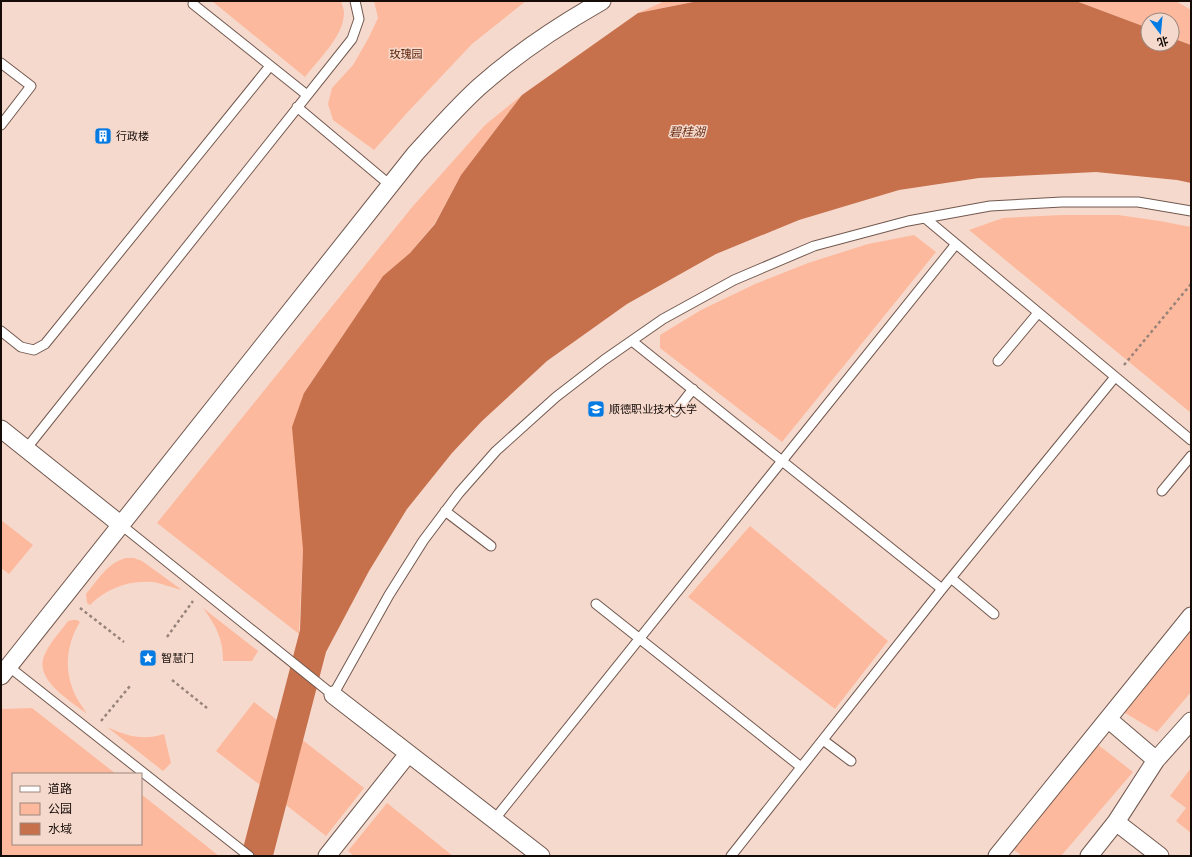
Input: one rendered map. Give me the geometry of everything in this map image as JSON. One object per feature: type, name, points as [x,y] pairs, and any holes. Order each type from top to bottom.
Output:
[{"type":"street","points":[[3,668],[120,524],[415,154],[479,87],[512,60],[553,30],[602,1]]},
{"type":"street","points":[[1,429],[120,524]]},
{"type":"street","points":[[1003,854],[1108,719],[1191,616]]},
{"type":"street","points":[[332,695],[540,856]]},
{"type":"street","points":[[1108,719],[1156,760]]},
{"type":"street","points":[[1089,856],[1116,822],[1156,760],[1191,721]]},
{"type":"street","points":[[327,856],[408,754]]},
{"type":"street","points":[[1116,822],[1160,856]]},
{"type":"lane","points":[[26,449],[352,39],[359,19],[355,1]]},
{"type":"lane","points":[[193,4],[307,95]]},
{"type":"lane","points":[[1,63],[31,86],[1,125]]},
{"type":"lane","points":[[1,331],[21,347],[34,350],[45,344],[270,66]]},
{"type":"lane","points":[[297,107],[390,185]]},
{"type":"lane","points":[[120,524],[332,695],[389,595],[423,542],[459,493],[502,446],[556,397],[604,360],[663,320],[734,280],[814,246],[925,218],[990,206],[1062,202],[1138,202],[1191,211]]},
{"type":"lane","points":[[925,218],[1191,440]]},
{"type":"lane","points":[[494,820],[956,244]]},
{"type":"lane","points":[[998,361],[1038,313]]},
{"type":"lane","points":[[632,341],[942,589]]},
{"type":"lane","points":[[731,856],[942,589],[1115,377]]},
{"type":"lane","points":[[675,412],[693,389]]},
{"type":"lane","points":[[1162,491],[1191,456]]},
{"type":"lane","points":[[446,511],[491,546]]},
{"type":"lane","points":[[951,578],[994,614]]},
{"type":"lane","points":[[596,604],[801,767]]},
{"type":"lane","points":[[3,668],[140,773]]},
{"type":"lane","points":[[823,740],[851,761]]},
{"type":"lane","points":[[142,775],[248,856]]},
{"type":"path","points":[[1115,377],[1191,284]]},
{"type":"path","points":[[167,637],[191,604]]},
{"type":"path","points":[[85,612],[124,642]]},
{"type":"path","points":[[172,680],[207,708]]},
{"type":"path","points":[[101,720],[130,686]]},
{"type":"green space","points":[[212,1],[341,1],[344,13],[343,22],[335,39],[305,77]]},
{"type":"green space","name":"玫瑰园","points":[[374,1],[526,1],[472,44],[374,150],[333,120],[328,104],[332,88],[353,65],[378,18]]},
{"type":"green space","points":[[665,1],[698,1],[638,13]]},
{"type":"green space","points":[[1076,1],[1176,1],[1191,10],[1191,45],[1180,41],[1180,12],[1140,12],[1140,25]]},
{"type":"green space","points":[[522,95],[461,175],[435,223],[410,253],[383,276],[304,393],[303,549],[299,634],[157,523],[413,206],[485,125]]},
{"type":"green space","points":[[1061,215],[1118,215],[1191,227],[1191,413],[969,230],[1003,218]]},
{"type":"green space","points":[[914,235],[936,252],[782,442],[660,348],[660,335],[701,310],[755,284],[808,263],[868,244]]},
{"type":"green space","points":[[1,520],[33,545],[9,574],[1,568]]},
{"type":"green space","points":[[750,526],[888,641],[835,709],[688,597]]},
{"type":"green space","points":[[126,558],[134,558],[142,561],[182,590],[152,582],[134,582],[110,590],[90,605],[87,603],[86,594],[99,578],[114,563]]},
{"type":"green space","points":[[203,608],[258,651],[252,661],[223,661],[222,646],[218,633]]},
{"type":"green space","points":[[73,620],[80,622],[76,629],[68,653],[68,670],[73,691],[87,714],[63,696],[48,681],[42,663],[47,650],[53,641],[68,621]]},
{"type":"green space","points":[[1191,626],[1191,692],[1157,732],[1120,710]]},
{"type":"green space","points":[[254,702],[364,788],[326,836],[216,751]]},
{"type":"green space","points":[[32,708],[115,773],[12,773],[12,845],[142,845],[142,795],[219,856],[1,856],[2,709]]},
{"type":"green space","points":[[107,727],[128,735],[142,737],[164,734],[171,763],[163,771]]},
{"type":"green space","points":[[1097,744],[1133,772],[1061,856],[1022,856],[1013,849]]},
{"type":"green space","points":[[1191,768],[1191,833],[1176,821],[1186,808],[1170,796]]},
{"type":"green space","points":[[387,803],[453,856],[354,856],[348,851]]},
{"type":"water","name":"碧桂湖","points":[[698,1],[1076,1],[1140,25],[1140,52],[1180,52],[1180,41],[1191,45],[1191,183],[1177,180],[1096,172],[979,178],[899,190],[799,220],[716,254],[627,304],[547,361],[482,421],[452,453],[407,509],[369,571],[326,652],[273,856],[241,856],[300,630],[303,549],[292,427],[304,393],[383,276],[410,253],[435,224],[461,175],[522,95],[638,13]]},
{"type":"place","name":"行政楼","points":[[103,136]]},
{"type":"place","name":"顺德职业技术大学","points":[[596,409]]},
{"type":"place","name":"智慧门","points":[[148,658]]}]
